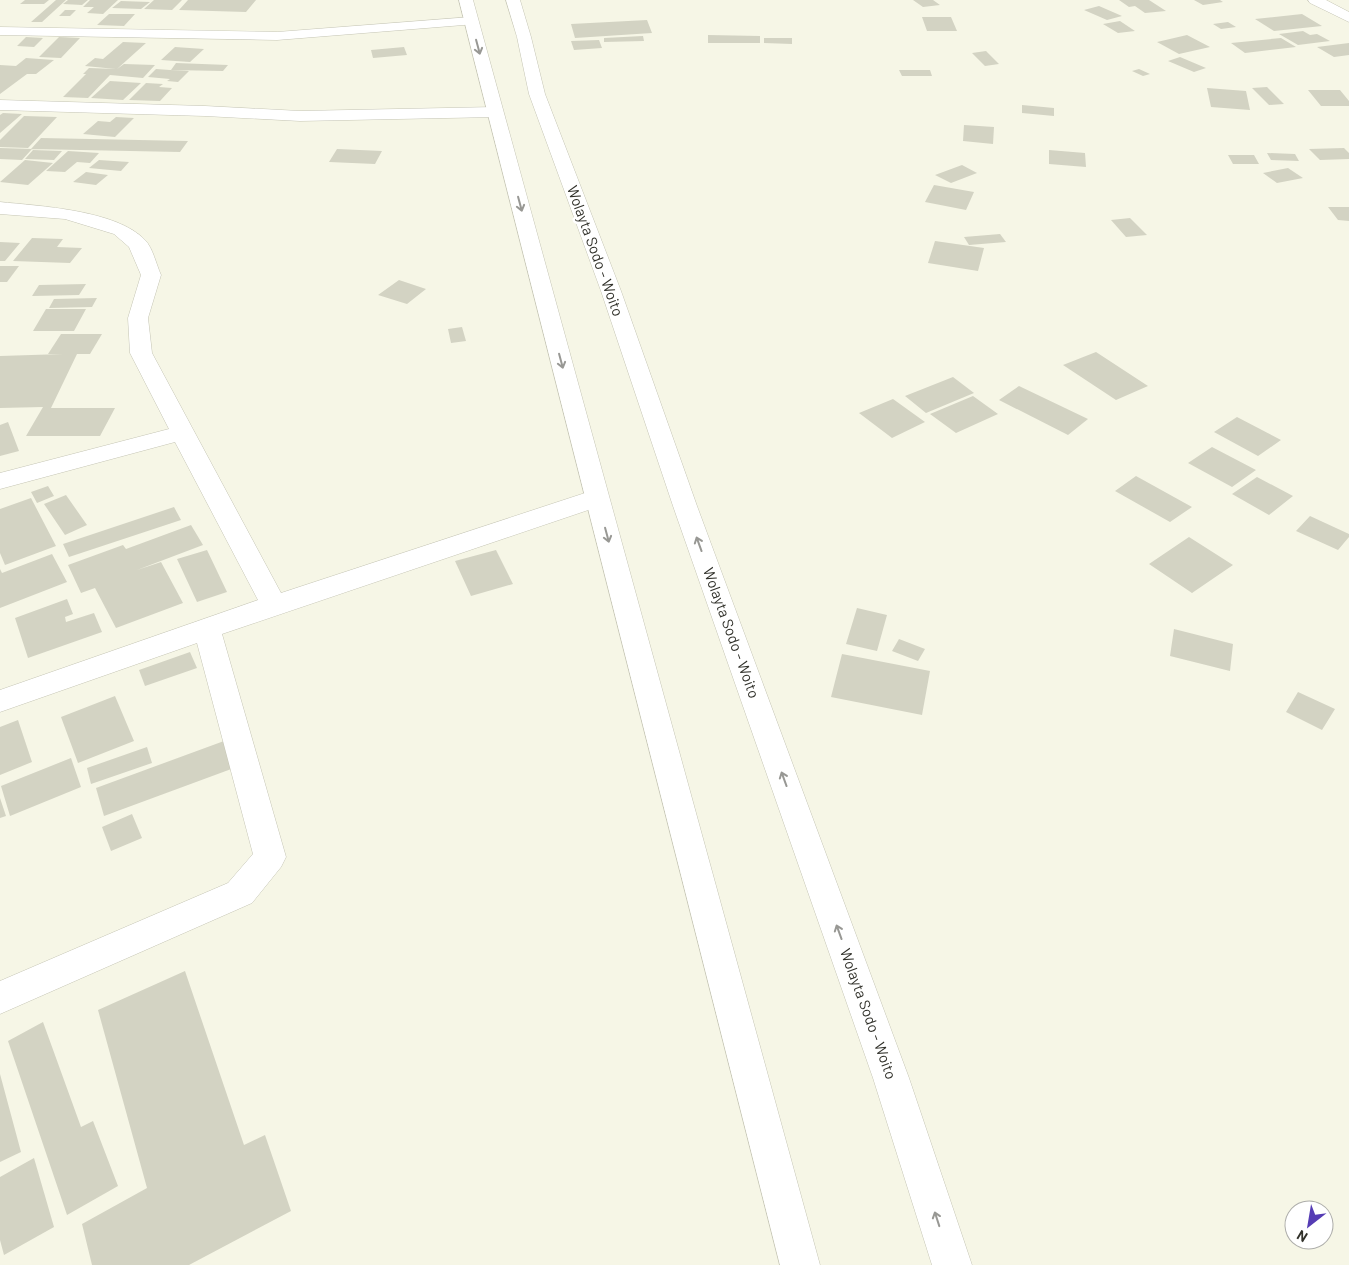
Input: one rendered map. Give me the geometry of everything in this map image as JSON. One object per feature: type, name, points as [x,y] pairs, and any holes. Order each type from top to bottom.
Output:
[{"type":"main road","name":"Wolayta Sodo - Woito","points":[[513,0],[524,37],[536,94],[611,292],[685,506],[891,1078],[952,1265]]},
{"type":"main road","points":[[1315,0],[1349,18]]},
{"type":"main road","points":[[0,31],[277,36],[468,10],[800,1265]]},
{"type":"main road","points":[[0,105],[205,111],[300,116],[495,112]]},
{"type":"main road","points":[[0,208],[66,214],[121,230],[138,244],[151,275],[138,318],[141,353],[274,606]]},
{"type":"main road","points":[[0,481],[182,433]]},
{"type":"main road","points":[[0,701],[274,606],[597,498]]},
{"type":"main road","points":[[0,998],[240,893],[270,857],[207,630]]},
{"type":"building","points":[[25,0],[49,0],[44,4],[20,4]]},
{"type":"building","points":[[56,0],[66,0],[42,22],[31,22]]},
{"type":"building","points":[[68,0],[88,0],[82,5],[63,4]]},
{"type":"building","points":[[90,0],[118,0],[103,14],[87,13],[94,7],[83,7]]},
{"type":"building","points":[[154,0],[182,0],[172,10],[144,9]]},
{"type":"building","points":[[188,0],[256,0],[246,12],[179,10]]},
{"type":"building","points":[[913,0],[933,0],[940,5],[923,7]]},
{"type":"building","points":[[1119,0],[1149,0],[1166,11],[1145,13],[1135,6],[1129,7]]},
{"type":"building","points":[[1194,0],[1220,0],[1223,2],[1203,5]]},
{"type":"building","points":[[121,1],[150,2],[141,9],[112,8]]},
{"type":"building","points":[[1099,6],[1122,16],[1107,20],[1084,10]]},
{"type":"building","points":[[65,10],[76,10],[70,16],[59,16]]},
{"type":"building","points":[[109,14],[135,14],[124,26],[97,25]]},
{"type":"building","points":[[1302,14],[1322,26],[1274,31],[1255,19]]},
{"type":"building","points":[[922,17],[951,17],[957,31],[927,31]]},
{"type":"building","points":[[647,20],[652,33],[575,38],[571,24]]},
{"type":"building","points":[[1120,21],[1135,31],[1118,33],[1103,24]]},
{"type":"building","points":[[1228,22],[1236,27],[1221,29],[1213,24]]},
{"type":"building","points":[[1303,31],[1310,35],[1317,34],[1330,41],[1298,45],[1279,34]]},
{"type":"building","points":[[708,35],[760,36],[760,43],[708,43]]},
{"type":"building","points":[[1187,35],[1210,47],[1179,54],[1157,42]]},
{"type":"building","points":[[643,36],[644,41],[604,42],[604,38]]},
{"type":"building","points":[[26,37],[43,38],[34,47],[17,46]]},
{"type":"building","points":[[59,37],[80,38],[61,58],[39,57]]},
{"type":"building","points":[[764,38],[792,38],[792,44],[764,43]]},
{"type":"building","points":[[1281,38],[1296,47],[1245,53],[1231,43]]},
{"type":"building","points":[[599,40],[602,48],[574,50],[571,41]]},
{"type":"building","points":[[123,42],[146,43],[117,69],[124,64],[155,65],[143,78],[110,75],[88,98],[63,97],[86,74],[83,74],[89,68],[116,69],[85,66],[95,58],[103,59]]},
{"type":"building","points":[[1349,43],[1349,55],[1334,57],[1317,47]]},
{"type":"building","points":[[175,47],[204,49],[190,62],[161,60]]},
{"type":"building","points":[[404,47],[407,55],[373,58],[371,50]]},
{"type":"building","points":[[986,51],[999,64],[985,66],[972,53]]},
{"type":"building","points":[[1180,57],[1206,68],[1194,72],[1168,61]]},
{"type":"building","points":[[26,58],[54,60],[36,74],[27,74],[0,94],[0,65],[16,66]]},
{"type":"building","points":[[176,63],[228,65],[223,71],[171,70]]},
{"type":"building","points":[[156,69],[189,71],[178,82],[167,81],[170,79],[148,77]]},
{"type":"building","points":[[1139,69],[1150,74],[1143,76],[1132,71]]},
{"type":"building","points":[[899,70],[930,70],[932,76],[902,76]]},
{"type":"building","points":[[110,81],[141,83],[123,100],[91,98]]},
{"type":"building","points":[[146,83],[163,84],[159,87],[172,88],[160,101],[129,100]]},
{"type":"building","points":[[1267,87],[1284,104],[1269,105],[1252,88]]},
{"type":"building","points":[[1207,88],[1246,91],[1250,110],[1211,107]]},
{"type":"building","points":[[1308,90],[1340,90],[1349,101],[1349,106],[1321,106]]},
{"type":"building","points":[[1022,105],[1054,108],[1054,116],[1022,113]]},
{"type":"building","points":[[3,113],[22,114],[0,133],[0,115]]},
{"type":"building","points":[[24,116],[57,117],[28,148],[0,147],[0,140]]},
{"type":"building","points":[[116,117],[134,118],[115,137],[83,134],[98,121],[110,122]]},
{"type":"building","points":[[964,125],[994,127],[993,144],[963,141]]},
{"type":"building","points":[[41,138],[188,141],[180,152],[31,149]]},
{"type":"building","points":[[0,148],[32,149],[22,160],[0,159]]},
{"type":"building","points":[[1344,148],[1349,153],[1349,159],[1320,160],[1309,149]]},
{"type":"building","points":[[337,149],[382,151],[375,164],[329,162]]},
{"type":"building","points":[[33,150],[62,151],[54,160],[25,159]]},
{"type":"building","points":[[1049,150],[1085,153],[1086,167],[1049,164]]},
{"type":"building","points":[[68,151],[99,153],[90,163],[77,162],[65,172],[46,171]]},
{"type":"building","points":[[1267,153],[1295,154],[1299,161],[1271,160]]},
{"type":"building","points":[[1228,155],[1254,155],[1259,164],[1233,164]]},
{"type":"building","points":[[25,160],[53,163],[28,185],[0,182]]},
{"type":"building","points":[[99,160],[129,162],[121,171],[89,168]]},
{"type":"building","points":[[962,165],[977,173],[951,183],[935,175]]},
{"type":"building","points":[[1288,168],[1303,178],[1277,183],[1263,173]]},
{"type":"building","points":[[86,172],[108,175],[96,185],[73,182]]},
{"type":"building","points":[[934,185],[974,192],[966,210],[925,202]]},
{"type":"building","points":[[1328,207],[1349,207],[1349,221],[1338,220]]},
{"type":"building","points":[[1130,218],[1147,235],[1126,237],[1111,220]]},
{"type":"building","points":[[1000,234],[1006,242],[969,245],[964,237]]},
{"type":"building","points":[[32,238],[63,239],[57,247],[82,248],[70,263],[13,261]]},
{"type":"building","points":[[935,241],[984,248],[978,271],[928,263]]},
{"type":"building","points":[[0,242],[20,243],[5,261],[0,261]]},
{"type":"building","points":[[0,266],[19,266],[7,282],[0,282]]},
{"type":"building","points":[[399,280],[426,289],[407,304],[378,295]]},
{"type":"building","points":[[86,284],[79,295],[32,296],[39,285]]},
{"type":"building","points":[[97,298],[92,307],[49,308],[54,299]]},
{"type":"building","points":[[46,309],[86,309],[74,331],[33,331]]},
{"type":"building","points":[[462,327],[466,341],[451,343],[448,329]]},
{"type":"building","points":[[61,334],[102,334],[90,354],[77,354],[51,408],[115,408],[100,436],[26,436],[43,407],[0,408],[0,356],[63,354],[48,354]]},
{"type":"building","points":[[1096,352],[1148,386],[1116,400],[1063,365]]},
{"type":"building","points":[[953,377],[974,393],[926,413],[905,396]]},
{"type":"building","points":[[1019,386],[1088,419],[1068,435],[999,400]]},
{"type":"building","points":[[973,396],[998,414],[956,433],[930,414]]},
{"type":"building","points":[[893,399],[925,422],[892,438],[859,413]]},
{"type":"building","points":[[1237,417],[1281,440],[1258,456],[1214,432]]},
{"type":"building","points":[[8,422],[19,451],[0,456],[0,425]]},
{"type":"building","points":[[1212,447],[1256,470],[1232,487],[1188,463]]},
{"type":"building","points":[[1136,476],[1192,507],[1170,522],[1115,491]]},
{"type":"building","points":[[1257,477],[1293,496],[1269,515],[1232,494]]},
{"type":"building","points":[[48,486],[54,496],[37,503],[31,492]]},
{"type":"building","points":[[66,495],[87,525],[65,535],[44,504]]},
{"type":"building","points":[[31,498],[56,546],[5,565],[0,553],[0,509]]},
{"type":"building","points":[[174,507],[181,520],[69,557],[63,544]]},
{"type":"building","points":[[1310,516],[1349,534],[1349,537],[1338,550],[1296,531]]},
{"type":"building","points":[[191,525],[203,545],[137,570],[161,562],[183,603],[116,628],[95,588],[81,593],[68,565],[123,545],[126,549]]},
{"type":"building","points":[[1189,537],[1233,565],[1192,593],[1149,564]]},
{"type":"building","points":[[207,550],[227,592],[197,602],[177,559]]},
{"type":"building","points":[[496,550],[513,584],[471,596],[455,561]]},
{"type":"building","points":[[52,554],[67,582],[0,608],[0,569],[2,573]]},
{"type":"building","points":[[67,599],[73,614],[65,617],[66,622],[94,613],[102,632],[28,658],[15,618]]},
{"type":"building","points":[[857,608],[887,615],[877,651],[846,644]]},
{"type":"building","points":[[1174,629],[1233,644],[1230,671],[1170,656]]},
{"type":"building","points":[[899,639],[925,649],[918,661],[892,651]]},
{"type":"building","points":[[190,652],[197,668],[145,686],[139,670]]},
{"type":"building","points":[[842,654],[930,671],[922,715],[831,697]]},
{"type":"building","points":[[1298,692],[1335,709],[1322,730],[1286,712]]},
{"type":"building","points":[[115,696],[134,741],[78,763],[61,717]]},
{"type":"building","points":[[18,720],[32,762],[0,775],[0,727]]},
{"type":"building","points":[[224,741],[234,768],[104,816],[96,788]]},
{"type":"building","points":[[147,747],[152,763],[91,784],[87,768]]},
{"type":"building","points":[[71,758],[81,787],[10,816],[1,786]]},
{"type":"building","points":[[0,798],[6,816],[0,818]]},
{"type":"building","points":[[132,814],[142,838],[111,851],[102,827]]},
{"type":"building","points":[[185,971],[244,1145],[265,1135],[291,1211],[189,1265],[92,1265],[82,1224],[147,1188],[98,1010]]},
{"type":"building","points":[[43,1022],[81,1127],[93,1121],[118,1186],[67,1215],[8,1041]]},
{"type":"building","points":[[0,1074],[21,1152],[0,1162]]},
{"type":"building","points":[[34,1158],[54,1227],[4,1255],[0,1240],[0,1177]]}]
